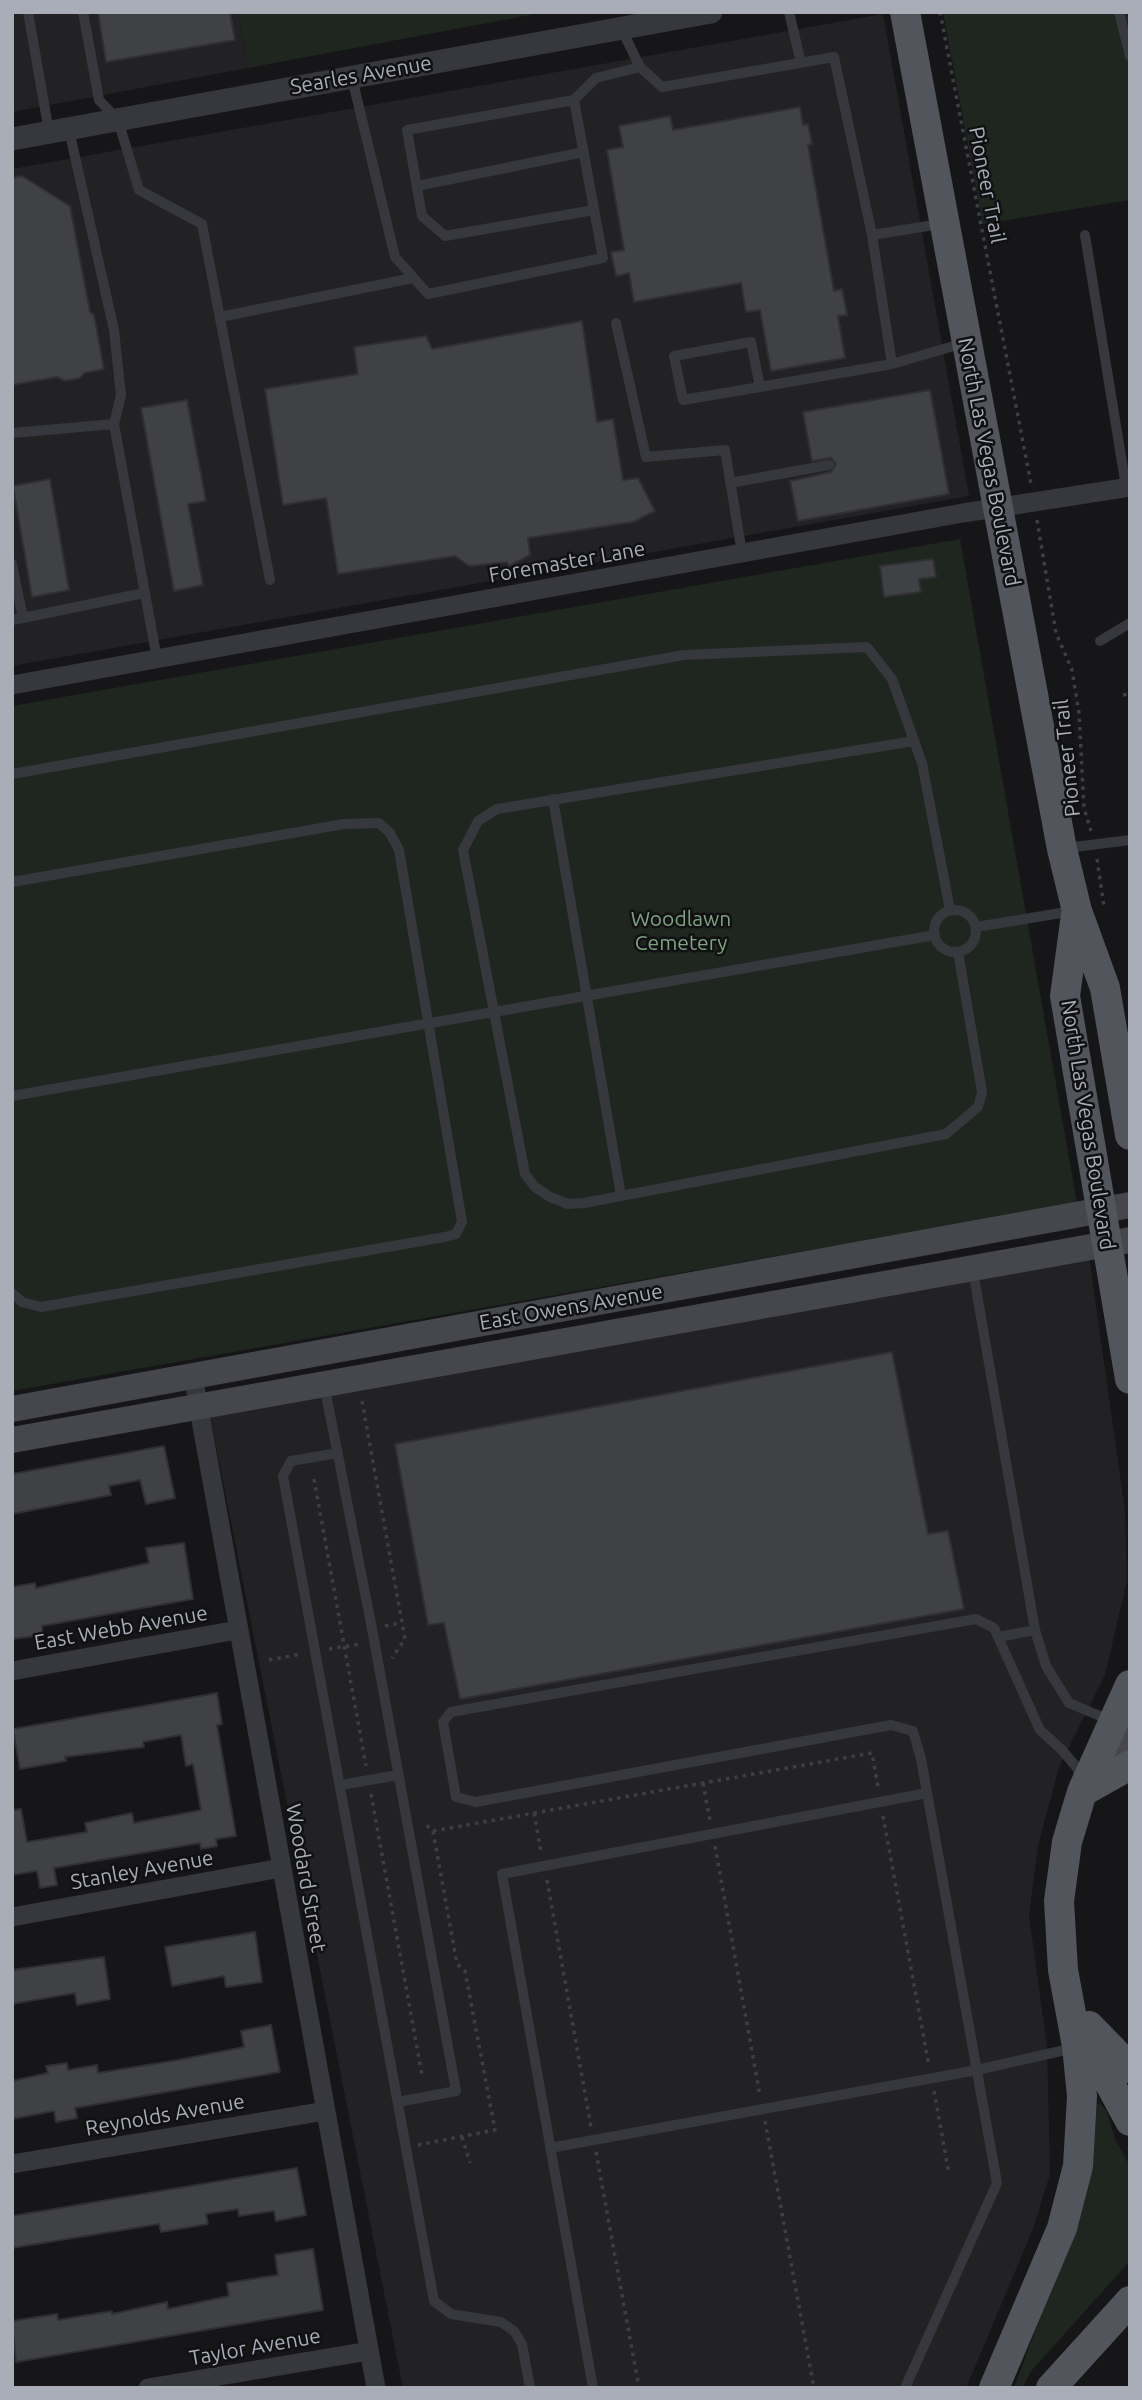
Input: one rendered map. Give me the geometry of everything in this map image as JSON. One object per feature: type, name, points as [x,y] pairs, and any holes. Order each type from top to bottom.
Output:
[{"type":"main road","name":"North Las Vegas Boulevard","points":[[905,12],[1062,849],[1091,911],[1130,1135]]},
{"type":"main road","name":"North Las Vegas Boulevard","points":[[1091,911],[1065,996],[1116,1208],[1130,1379]]},
{"type":"main road","name":"East Owens Avenue","points":[[12,1409],[1116,1208]]},
{"type":"main road","name":"East Owens Avenue","points":[[12,1440],[1118,1242]]},
{"type":"main road","points":[[994,2388],[1062,2228],[1078,2166],[1082,2096],[1077,2046],[1069,2006],[1059,1901],[1067,1842],[1082,1791],[1123,1729],[1130,1685]]},
{"type":"main road","points":[[1082,1791],[1130,1765]]},
{"type":"main road","points":[[1069,2006],[1130,2068]]},
{"type":"main road","points":[[1069,2006],[1130,2121]]},
{"type":"main road","points":[[1051,2388],[1130,2301]]},
{"type":"street","name":"Searles Avenue","points":[[12,139],[635,22],[711,12]]},
{"type":"street","name":"Foremaster Lane","points":[[12,685],[997,507],[1128,487]]},
{"type":"street","name":"Woodard Street","points":[[193,1376],[376,2388]]},
{"type":"street","name":"East Webb Avenue","points":[[12,1671],[237,1630]]},
{"type":"street","name":"Stanley Avenue","points":[[12,1917],[281,1868]]},
{"type":"street","name":"Reynolds Avenue","points":[[12,2164],[325,2111]]},
{"type":"street","name":"Taylor Avenue","points":[[148,2388],[369,2351]]},
{"type":"lane","points":[[28,12],[114,330],[121,395],[114,424],[157,659]]},
{"type":"lane","points":[[83,12],[99,100],[118,120],[139,190],[202,224],[270,580]]},
{"type":"lane","points":[[789,12],[801,63]]},
{"type":"lane","points":[[1119,12],[1130,56]]},
{"type":"lane","points":[[635,22],[640,67],[662,87],[834,57],[872,235],[892,363]]},
{"type":"lane","points":[[594,210],[444,236],[422,216],[407,130],[574,100],[596,78],[640,67]]},
{"type":"lane","points":[[352,77],[395,257],[428,294],[603,258],[574,100]]},
{"type":"lane","points":[[417,186],[584,152]]},
{"type":"lane","points":[[872,235],[944,223]]},
{"type":"lane","points":[[1085,235],[1128,487]]},
{"type":"lane","points":[[220,317],[413,278]]},
{"type":"lane","points":[[616,323],[646,457],[725,450],[742,553]]},
{"type":"lane","points":[[760,387],[751,342],[674,356],[683,400],[760,387],[892,363],[967,342]]},
{"type":"lane","points":[[12,433],[114,424]]},
{"type":"lane","points":[[730,483],[830,465]]},
{"type":"lane","points":[[12,564],[18,619],[144,593]]},
{"type":"lane","points":[[1100,641],[1130,623]]},
{"type":"lane","points":[[12,774],[684,655],[867,647],[892,679],[922,763],[950,910]]},
{"type":"lane","points":[[914,741],[497,809],[478,821],[463,850],[525,1174],[535,1187],[568,1204],[926,1140],[946,1133],[963,1122],[978,1107],[982,1092],[958,952]]},
{"type":"lane","points":[[553,799],[621,1196]]},
{"type":"lane","points":[[12,882],[344,824],[379,823],[390,833],[399,850],[462,1222],[456,1234],[41,1307],[22,1302],[12,1293]]},
{"type":"lane","points":[[1062,849],[1130,840]]},
{"type":"lane","points":[[934,934],[944,949],[958,952],[974,941],[976,927],[970,915],[950,910]]},
{"type":"lane","points":[[934,934],[939,918],[950,910]]},
{"type":"lane","points":[[976,927],[1091,911]]},
{"type":"lane","points":[[12,1096],[493,1011],[588,997],[934,934]]},
{"type":"lane","points":[[973,1269],[1035,1630],[1046,1665],[1059,1691],[1081,1710],[1123,1729]]},
{"type":"lane","points":[[324,1384],[373,1634],[456,2091],[398,2102]]},
{"type":"lane","points":[[338,1453],[291,1461],[283,1476],[434,2301],[451,2314],[501,2322],[514,2331],[522,2344],[530,2388]]},
{"type":"lane","points":[[905,2388],[997,2183],[927,1793],[913,1731],[891,1725],[477,1802],[456,1797],[443,1722],[451,1712],[976,1619],[994,1628],[1040,1730],[1062,1750],[1077,1769],[1082,1791]]},
{"type":"lane","points":[[999,1637],[1035,1630]]},
{"type":"lane","points":[[341,1785],[398,1775]]},
{"type":"lane","points":[[593,2388],[502,1874],[927,1793]]},
{"type":"lane","points":[[550,2148],[976,2070],[1077,2046]]},
{"type":"path","name":"Pioneer Trail","points":[[940,12],[1031,486]]},
{"type":"path","name":"Pioneer Trail","points":[[1040,530],[1056,633],[1072,670],[1079,713],[1084,808],[1094,844],[1091,911]]},
{"type":"path","points":[[1123,695],[1130,694]]},
{"type":"path","points":[[361,1392],[405,1639],[392,1658],[394,1671]]},
{"type":"path","points":[[269,1660],[363,1644],[381,1626],[402,1623]]},
{"type":"path","points":[[433,1831],[872,1753],[949,2174]]},
{"type":"path","points":[[703,1783],[814,2388]]},
{"type":"path","points":[[534,1813],[639,2388]]},
{"type":"path","points":[[406,2148],[495,2130],[465,1971],[457,1965],[433,1831],[421,1821]]},
{"type":"path","points":[[462,2137],[470,2163]]},
{"type":"shaded area","points":[[12,12],[238,12],[248,68],[12,112]]},
{"type":"shaded area","points":[[883,14],[969,496],[12,666],[12,169]]},
{"type":"shaded area","points":[[1089,1256],[1125,1511],[1127,1580],[1105,1675],[1059,1767],[1038,1846],[1029,1916],[1047,2046],[1050,2174],[1033,2229],[966,2388],[403,2388],[210,1416]]},
{"type":"green space","points":[[238,12],[546,12],[248,68]]},
{"type":"green space","points":[[943,12],[1130,12],[1130,200],[983,224]]},
{"type":"green space","name":"Woodlawn Cemetery","points":[[960,539],[1077,1203],[12,1391],[12,706]]},
{"type":"green space","points":[[1100,2103],[1107,2112],[1115,2139],[1130,2166],[1130,2261],[1032,2370],[1022,2388],[1014,2388],[1057,2272],[1093,2106]]},
{"type":"building","points":[[98,12],[230,12],[235,40],[106,62]]},
{"type":"building","points":[[800,107],[803,125],[808,124],[812,144],[808,145],[834,291],[842,289],[847,315],[838,316],[845,358],[771,371],[760,310],[746,312],[741,283],[634,302],[629,273],[616,276],[611,252],[624,250],[607,150],[623,147],[619,126],[670,116],[673,130]]},
{"type":"building","points":[[22,176],[70,206],[104,369],[84,373],[80,378],[65,381],[57,377],[12,385],[12,178]]},
{"type":"building","points":[[582,321],[597,422],[613,419],[623,480],[638,478],[655,511],[633,522],[528,538],[530,555],[509,566],[507,562],[469,566],[455,556],[338,574],[326,498],[283,505],[265,389],[358,374],[354,347],[426,336],[432,349]]},
{"type":"building","points":[[930,390],[949,494],[798,521],[790,481],[831,472],[836,464],[831,458],[812,461],[803,412]]},
{"type":"building","points":[[187,400],[206,501],[188,504],[203,585],[174,591],[141,408]]},
{"type":"building","points":[[50,479],[69,590],[32,597],[13,486]]},
{"type":"building","points":[[933,559],[936,577],[919,579],[921,592],[884,597],[880,566]]},
{"type":"building","points":[[892,1352],[928,1534],[948,1531],[964,1609],[460,1699],[444,1623],[428,1625],[395,1444]]},
{"type":"building","points":[[164,1446],[175,1498],[146,1504],[140,1480],[109,1486],[111,1495],[12,1514],[12,1474]]},
{"type":"building","points":[[184,1543],[193,1599],[42,1626],[43,1635],[12,1639],[12,1587],[35,1583],[36,1588],[149,1563],[146,1548]]},
{"type":"building","points":[[217,1693],[222,1724],[217,1725],[236,1836],[216,1839],[217,1846],[201,1849],[200,1843],[54,1868],[57,1885],[40,1888],[37,1871],[12,1875],[12,1810],[21,1809],[27,1842],[87,1832],[85,1823],[132,1813],[134,1823],[201,1810],[193,1764],[186,1766],[181,1735],[143,1742],[144,1747],[65,1757],[66,1761],[20,1769],[13,1729]]},
{"type":"building","points":[[255,1932],[262,1982],[226,1987],[224,1976],[172,1986],[165,1947]]},
{"type":"building","points":[[104,1957],[110,1999],[77,2005],[75,1993],[12,2004],[12,1970]]},
{"type":"building","points":[[271,2025],[280,2072],[75,2108],[77,2118],[56,2122],[54,2111],[12,2119],[12,2081],[48,2073],[46,2066],[67,2063],[68,2070],[97,2065],[98,2073],[178,2060],[244,2047],[241,2031]]},
{"type":"building","points":[[297,2168],[306,2215],[276,2221],[274,2211],[239,2216],[238,2209],[206,2214],[208,2224],[161,2232],[159,2224],[12,2248],[12,2216]]},
{"type":"building","points":[[313,2249],[323,2310],[16,2362],[12,2321],[57,2314],[58,2320],[112,2311],[112,2314],[167,2302],[168,2309],[229,2296],[227,2283],[278,2275],[275,2255]]}]
